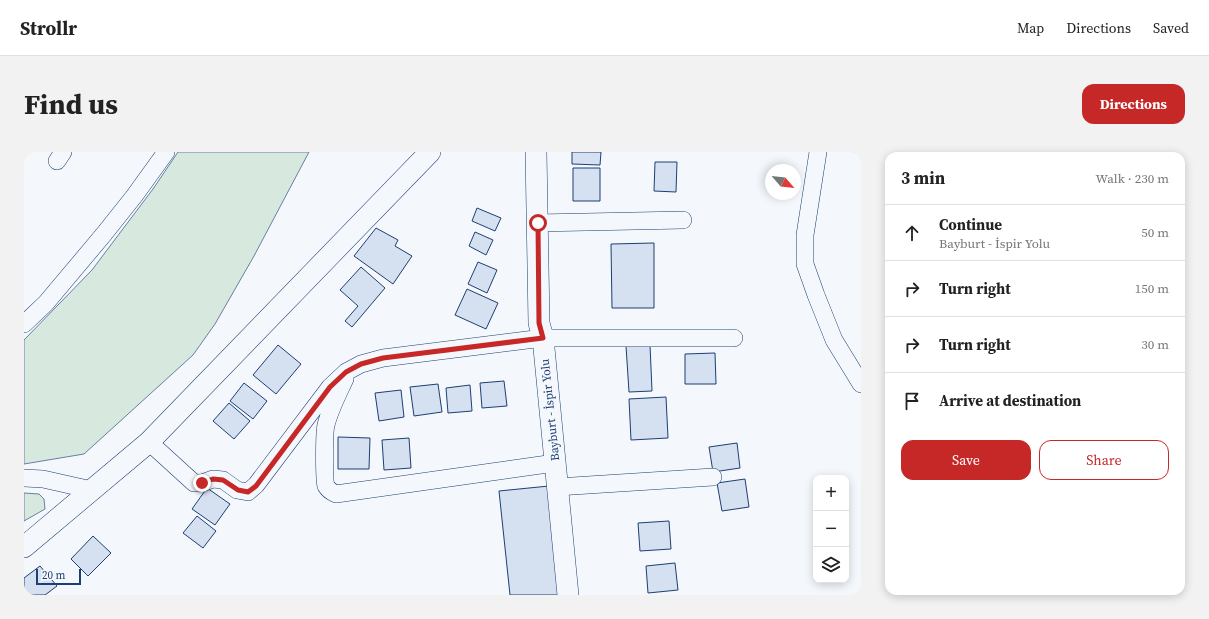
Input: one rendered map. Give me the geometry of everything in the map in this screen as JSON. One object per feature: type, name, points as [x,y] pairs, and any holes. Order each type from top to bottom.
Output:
[{"type":"main road","points":[[24,547],[149,442],[430,152]]},
{"type":"main road","name":"Bayburt - İspir Yolu","points":[[536,152],[539,323],[543,338],[568,595]]},
{"type":"street","points":[[24,324],[46,304],[104,234],[135,195],[166,152]]},
{"type":"street","points":[[818,152],[805,235],[805,264],[834,340],[861,384]]},
{"type":"street","points":[[538,223],[683,220]]},
{"type":"street","points":[[149,442],[194,483],[202,483],[213,479],[223,480],[238,490],[248,492],[256,486],[330,387],[346,372],[361,364],[383,358],[543,338],[734,338]]},
{"type":"street","points":[[350,370],[330,410],[326,426],[326,485],[329,491],[336,494],[555,463]]},
{"type":"street","points":[[557,487],[713,477]]},
{"type":"street","points":[[24,478],[43,479],[92,490]]},
{"type":"street","points":[[24,482],[43,479]]},
{"type":"shaded area","points":[[178,152],[309,152],[254,256],[215,324],[193,355],[84,454],[24,464],[24,340],[92,270],[153,189]]},
{"type":"shaded area","points":[[24,493],[39,494],[44,499],[45,509],[24,521]]},
{"type":"building","points":[[572,152],[601,152],[600,165],[572,164]]},
{"type":"building","points":[[655,162],[677,162],[676,192],[654,191]]},
{"type":"building","points":[[573,168],[600,168],[600,201],[573,201]]},
{"type":"building","points":[[477,208],[501,218],[495,231],[472,221]]},
{"type":"building","points":[[376,228],[398,240],[395,246],[412,256],[393,284],[354,256]]},
{"type":"building","points":[[475,232],[493,240],[486,255],[469,246]]},
{"type":"building","points":[[654,243],[654,308],[612,308],[611,244]]},
{"type":"building","points":[[478,262],[497,270],[487,293],[468,284]]},
{"type":"building","points":[[361,267],[385,288],[352,327],[345,321],[358,306],[340,290]]},
{"type":"building","points":[[467,289],[498,303],[486,329],[455,315]]},
{"type":"building","points":[[278,345],[301,364],[276,394],[253,375]]},
{"type":"building","points":[[650,345],[652,391],[629,392],[626,346]]},
{"type":"building","points":[[715,353],[716,384],[685,384],[685,354]]},
{"type":"building","points":[[504,381],[507,406],[482,408],[480,383]]},
{"type":"building","points":[[244,383],[267,401],[253,419],[230,401]]},
{"type":"building","points":[[438,384],[442,412],[414,416],[410,387]]},
{"type":"building","points":[[470,385],[472,411],[448,413],[446,388]]},
{"type":"building","points":[[401,390],[404,417],[379,421],[375,393]]},
{"type":"building","points":[[666,397],[668,438],[631,440],[629,399]]},
{"type":"building","points":[[229,403],[250,421],[234,439],[213,421]]},
{"type":"building","points":[[338,437],[370,438],[369,469],[338,469]]},
{"type":"building","points":[[409,438],[411,468],[384,470],[382,440]]},
{"type":"building","points":[[737,443],[740,468],[713,472],[709,447]]},
{"type":"building","points":[[745,479],[749,507],[722,511],[717,483]]},
{"type":"building","points":[[549,486],[560,595],[510,595],[499,491]]},
{"type":"building","points":[[207,488],[230,504],[215,525],[192,509]]},
{"type":"building","points":[[197,516],[216,531],[203,548],[183,533]]},
{"type":"building","points":[[669,521],[671,549],[640,551],[638,523]]},
{"type":"building","points":[[93,536],[111,553],[88,576],[71,559]]},
{"type":"building","points":[[675,563],[678,590],[648,593],[646,566]]},
{"type":"building","points":[[40,566],[57,586],[45,595],[24,595],[24,578]]},
{"type":"route","points":[[202,483],[213,479],[223,480],[238,490],[248,492],[256,486],[330,387],[346,372],[361,364],[383,358],[543,338],[539,323],[538,223]]}]
